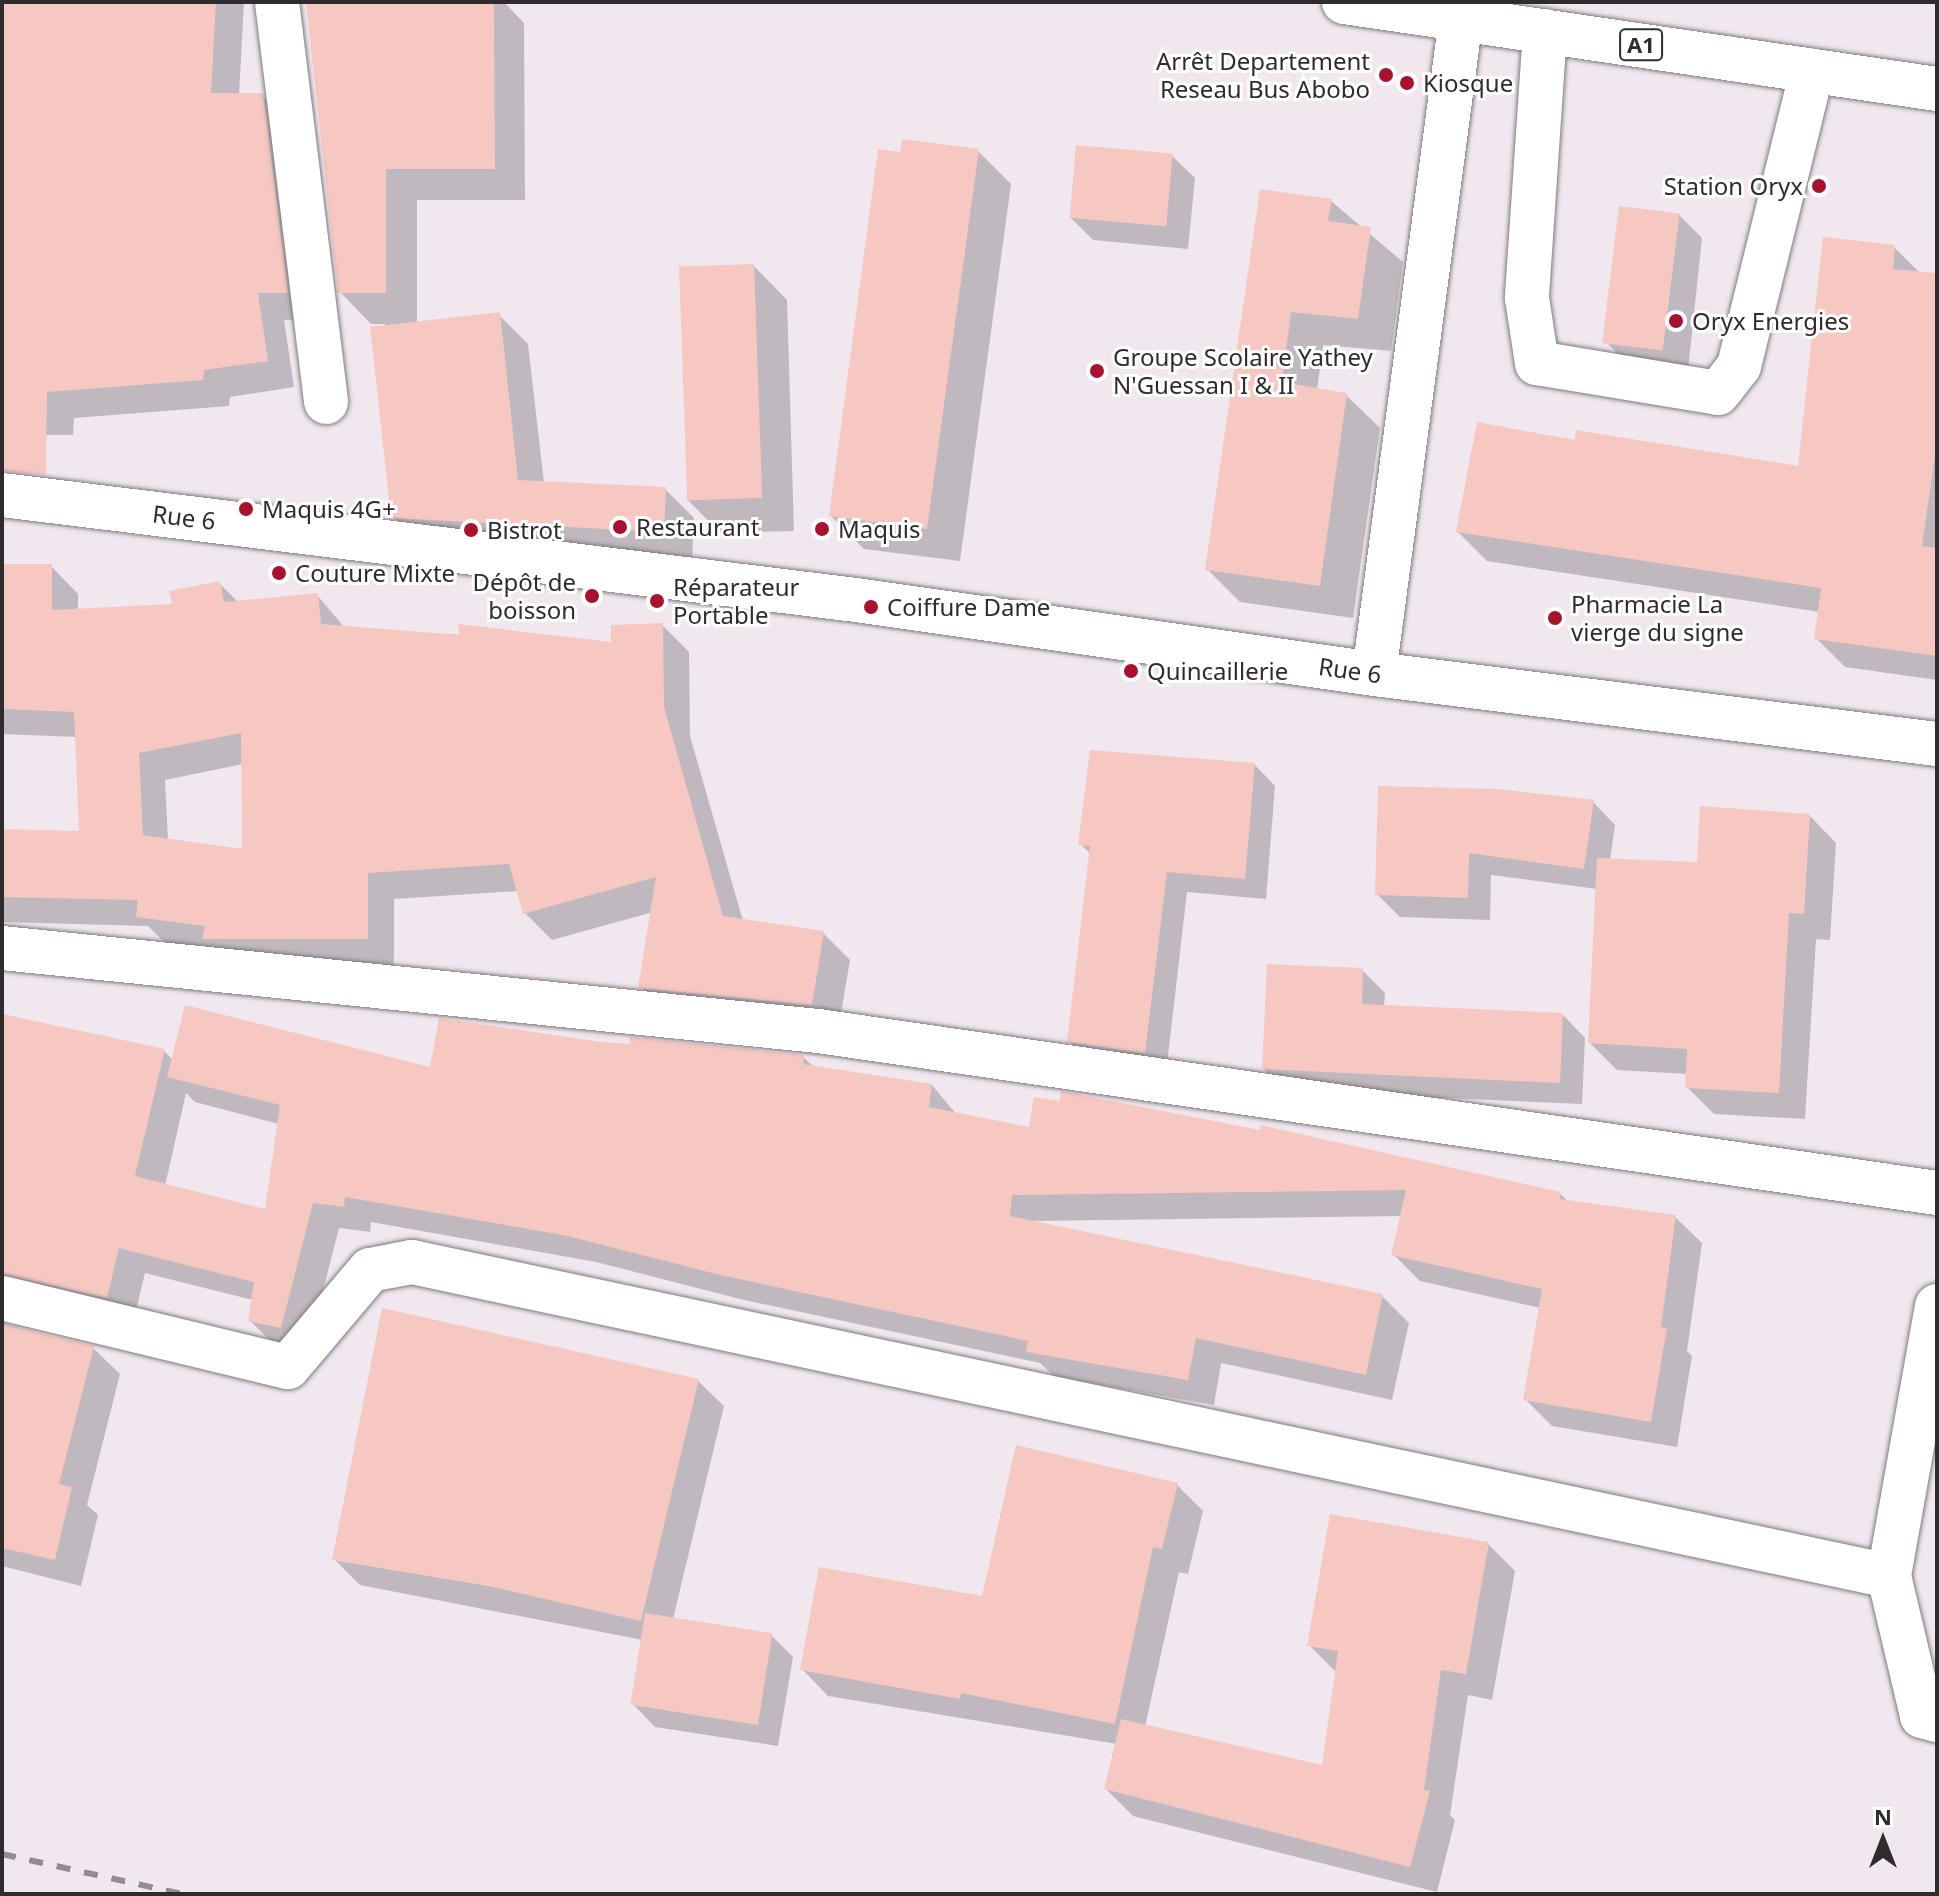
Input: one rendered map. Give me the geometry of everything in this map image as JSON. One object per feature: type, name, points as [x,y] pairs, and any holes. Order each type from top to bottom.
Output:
[{"type":"street","points":[[277,2],[326,402]]},
{"type":"street","name":"A1","points":[[1344,2],[1937,89]]},
{"type":"street","points":[[1374,674],[1461,18]]},
{"type":"street","points":[[1545,31],[1527,298],[1537,363],[1718,393],[1739,366],[1812,71]]},
{"type":"street","name":"Rue 6","points":[[2,495],[856,600],[1374,674],[1937,744]]},
{"type":"street","points":[[2,948],[818,1031],[1937,1193]]},
{"type":"street","points":[[2,1298],[288,1367],[370,1270],[412,1262],[1889,1576]]},
{"type":"street","points":[[1937,1311],[1889,1576],[1922,1716],[1937,1720]]},
{"type":"building","points":[[2,2],[216,2],[211,93],[263,93],[288,293],[258,293],[268,361],[204,370],[203,380],[47,392],[46,475],[2,471]]},
{"type":"building","points":[[306,2],[494,2],[495,169],[386,169],[386,293],[338,293]]},
{"type":"building","points":[[902,139],[979,149],[927,529],[829,516],[878,149],[900,152]]},
{"type":"building","points":[[1076,145],[1173,153],[1166,226],[1070,218]]},
{"type":"building","points":[[1260,189],[1332,199],[1328,221],[1371,227],[1358,319],[1291,312],[1282,382],[1347,393],[1320,586],[1205,570]]},
{"type":"building","points":[[1619,206],[1680,213],[1663,350],[1602,343]]},
{"type":"building","points":[[1823,237],[1895,245],[1893,269],[1937,273],[1937,442],[1922,546],[1937,548],[1937,656],[1814,639],[1821,588],[1456,532],[1477,422],[1575,440],[1576,430],[1798,466]]},
{"type":"building","points":[[754,264],[762,498],[687,500],[679,267]]},
{"type":"building","points":[[500,312],[518,480],[666,487],[664,532],[391,518],[370,327]]},
{"type":"building","points":[[2,564],[52,564],[52,610],[172,604],[169,591],[220,581],[224,602],[318,593],[321,624],[459,635],[458,624],[611,642],[611,625],[663,623],[664,707],[723,916],[824,931],[812,1005],[638,988],[656,877],[523,914],[509,864],[368,873],[368,939],[202,939],[205,926],[136,917],[138,900],[2,897],[2,829],[79,831],[74,712],[2,709]],"holes":[[[241,733],[242,849],[143,835],[139,753]]]},
{"type":"building","points":[[1090,750],[1255,763],[1245,879],[1167,872],[1145,1053],[1067,1042],[1090,846],[1078,845]]},
{"type":"building","points":[[1378,786],[1498,789],[1594,800],[1584,869],[1469,853],[1468,898],[1375,895]]},
{"type":"building","points":[[1700,806],[1810,814],[1804,914],[1789,913],[1779,1093],[1685,1088],[1687,1049],[1588,1043],[1597,858],[1697,862]]},
{"type":"building","points":[[1267,964],[1363,968],[1362,1004],[1563,1013],[1560,1083],[1262,1069]]},
{"type":"building","points":[[185,1005],[430,1067],[439,1018],[601,1042],[629,1044],[630,1037],[804,1055],[803,1064],[932,1084],[929,1107],[1029,1127],[1034,1097],[1060,1101],[1061,1091],[1260,1130],[1260,1125],[1561,1192],[1560,1199],[1676,1215],[1661,1327],[1667,1328],[1651,1422],[1523,1400],[1542,1289],[1391,1255],[1406,1190],[1012,1195],[1010,1216],[1383,1294],[1366,1375],[1196,1338],[1188,1380],[1026,1352],[1028,1341],[716,1274],[568,1236],[345,1197],[344,1207],[313,1203],[281,1328],[248,1321],[254,1282],[119,1248],[107,1298],[2,1274],[2,1014],[165,1049],[135,1176],[265,1209],[280,1105],[167,1077]]},
{"type":"building","points":[[382,1308],[699,1379],[641,1621],[488,1586],[332,1560]]},
{"type":"building","points":[[2,1324],[94,1346],[59,1484],[72,1487],[55,1560],[2,1548]]},
{"type":"building","points":[[1016,1445],[1178,1483],[1162,1549],[1153,1547],[1115,1724],[961,1693],[960,1699],[800,1670],[819,1567],[982,1596]]},
{"type":"building","points":[[1330,1514],[1489,1542],[1466,1674],[1441,1670],[1424,1790],[1430,1791],[1410,1867],[1104,1789],[1121,1719],[1322,1765],[1338,1651],[1307,1646]]},
{"type":"building","points":[[645,1613],[772,1633],[758,1725],[630,1705]]},
{"type":"railway","points":[[2,1854],[182,1894]]},
{"type":"place","name":"Arrêt Departement Reseau Bus Abobo","points":[[1386,75]]},
{"type":"place","name":"Kiosque","points":[[1407,83]]},
{"type":"place","name":"Station Oryx","points":[[1819,186]]},
{"type":"place","name":"Oryx Energies","points":[[1676,321]]},
{"type":"place","name":"Groupe Scolaire Yathey N'Guessan I & II","points":[[1097,371]]},
{"type":"place","name":"Maquis 4G+","points":[[246,509]]},
{"type":"place","name":"Restaurant","points":[[620,527]]},
{"type":"place","name":"Maquis","points":[[822,529]]},
{"type":"place","name":"Bistrot","points":[[471,530]]},
{"type":"place","name":"Couture Mixte","points":[[279,573]]},
{"type":"place","name":"Dépôt de boisson","points":[[592,596]]},
{"type":"place","name":"Réparateur Portable","points":[[657,601]]},
{"type":"place","name":"Coiffure Dame","points":[[871,607]]},
{"type":"place","name":"Pharmacie La vierge du signe","points":[[1555,618]]},
{"type":"place","name":"Quincaillerie","points":[[1131,671]]}]
